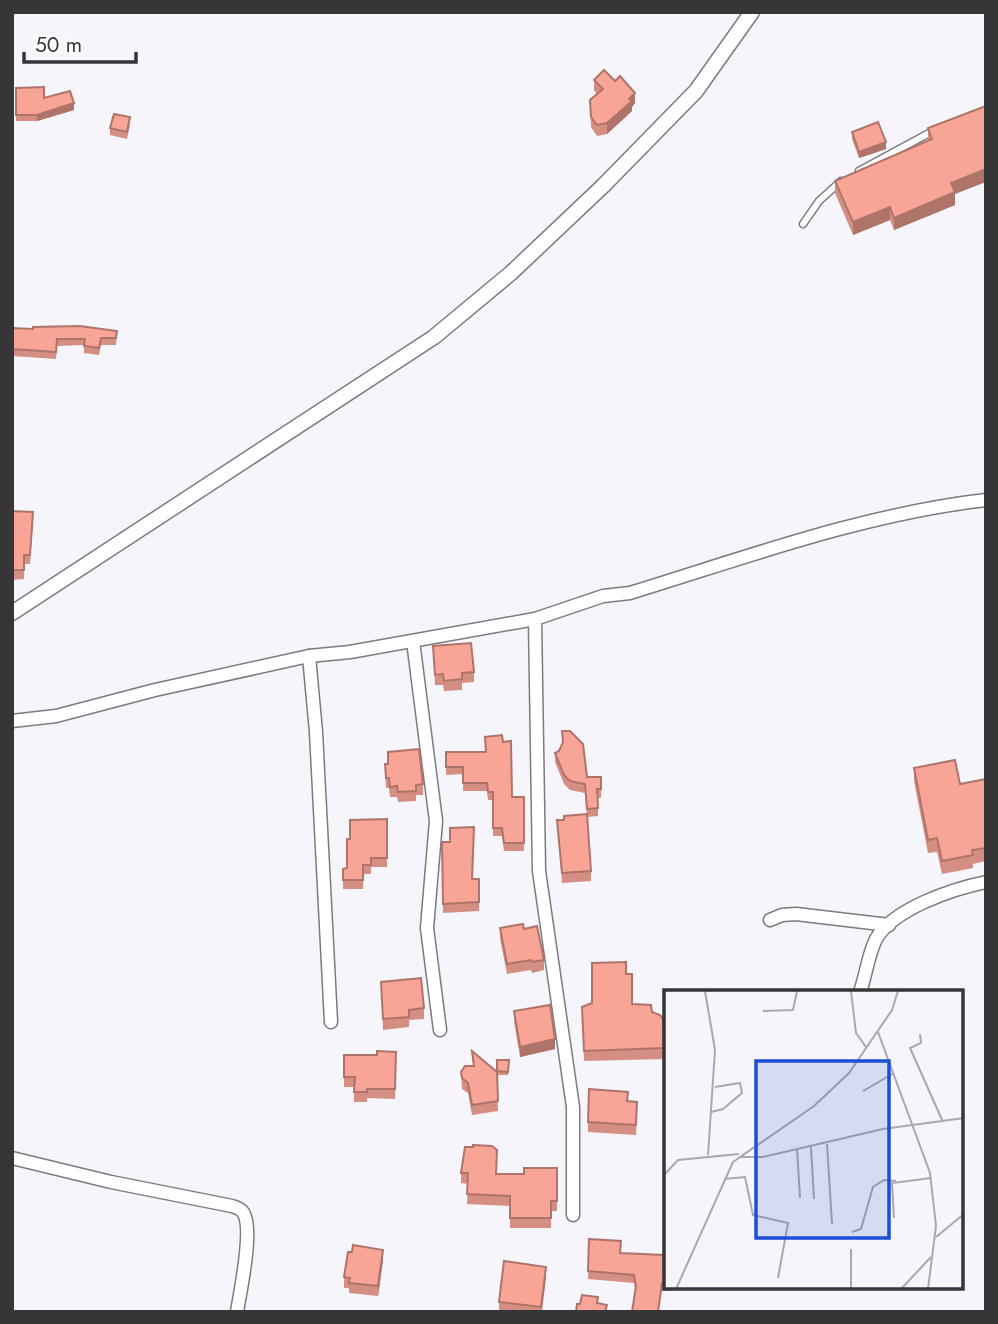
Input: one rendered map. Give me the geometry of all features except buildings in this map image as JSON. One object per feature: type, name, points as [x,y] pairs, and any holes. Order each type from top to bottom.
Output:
[{"type":"street","points":[[12,613],[434,337],[511,273],[668,120],[696,91],[752,12]]},
{"type":"street","points":[[12,721],[57,716],[155,690],[309,656],[350,652],[534,619],[603,596],[630,593],[805,539],[896,515],[986,500]]},
{"type":"street","points":[[534,619],[539,871],[573,1107],[573,1215]]},
{"type":"street","points":[[413,641],[436,821],[427,928],[440,1030]]},
{"type":"street","points":[[309,656],[331,1022]]},
{"type":"street","points":[[861,990],[877,938],[888,925],[937,895],[986,882]]},
{"type":"street","points":[[770,919],[782,915],[806,915],[888,925]]},
{"type":"street","points":[[12,1158],[111,1182],[232,1206],[243,1211],[248,1236],[237,1312]]},
{"type":"lane","points":[[803,225],[819,201],[839,182],[935,130]]}]
